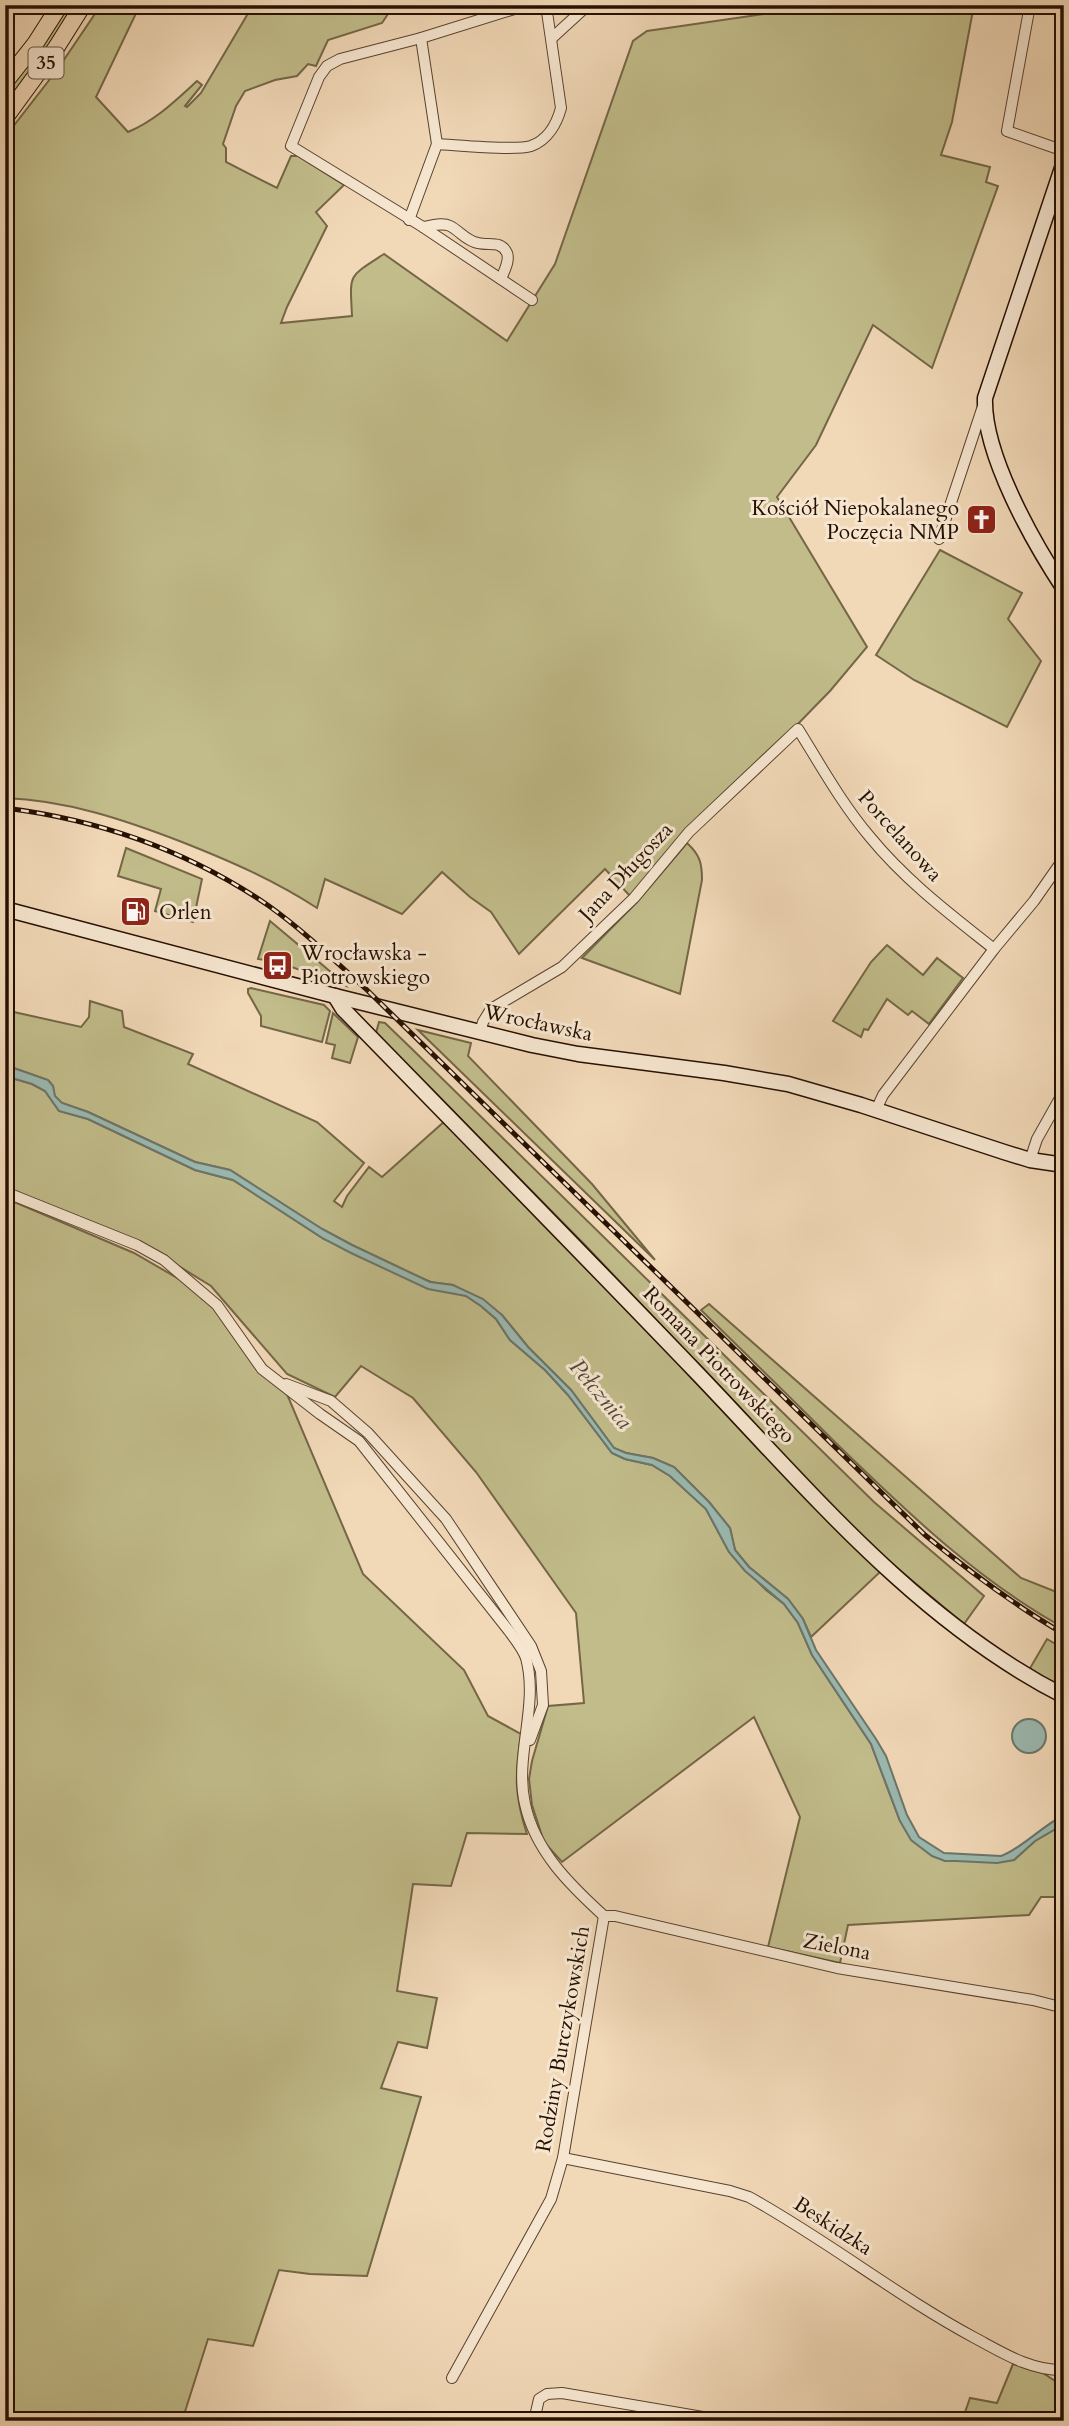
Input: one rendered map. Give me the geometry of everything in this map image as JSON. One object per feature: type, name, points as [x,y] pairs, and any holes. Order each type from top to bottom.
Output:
[{"type":"main road","name":"35","points":[[5,82],[60,5]]},
{"type":"main road","name":"35","points":[[5,118],[35,79],[83,5]]},
{"type":"street","points":[[527,5],[421,38],[340,59],[327,66],[318,76],[291,146],[423,227],[532,300]]},
{"type":"street","points":[[437,144],[531,146],[550,132],[561,108],[546,5]]},
{"type":"street","points":[[552,38],[588,5]]},
{"type":"street","points":[[1030,5],[1007,131],[1064,151]]},
{"type":"street","points":[[409,220],[437,144],[421,38]]},
{"type":"street","points":[[939,539],[1064,162]]},
{"type":"street","points":[[423,227],[442,224],[450,226],[478,244],[498,244],[506,250],[509,258],[501,279]]},
{"type":"street","points":[[985,398],[988,434],[1001,470],[1024,520],[1064,589]]},
{"type":"street","name":"Porcelanowa","points":[[798,729],[842,800],[869,837],[923,892],[994,949]]},
{"type":"street","name":"Jana Długosza","points":[[480,1032],[491,1009],[562,967],[634,898],[689,832],[798,729]]},
{"type":"street","points":[[876,1110],[883,1095],[1034,901],[1064,858]]},
{"type":"street","name":"Wrocławska","points":[[5,909],[335,996],[578,1054],[774,1081],[876,1110],[1030,1160],[1064,1165]]},
{"type":"street","name":"Romana Piotrowskiego","points":[[335,996],[343,1009],[581,1252],[868,1552],[956,1627],[1039,1683],[1064,1696]]},
{"type":"street","points":[[363,1003],[361,1022],[368,1034]]},
{"type":"street","points":[[1030,1160],[1037,1139],[1064,1091]]},
{"type":"street","name":"Rodziny Burczykowskich","points":[[5,1192],[137,1245],[164,1260],[217,1305],[262,1369],[359,1441],[509,1630],[526,1657],[530,1692],[522,1778],[525,1804],[540,1844],[567,1882],[604,1916],[563,2158],[551,2199],[452,2378]]},
{"type":"street","name":"Rodziny Burczykowskich","points":[[277,1380],[331,1401],[368,1433],[446,1519],[531,1646],[541,1671],[543,1704],[525,1754]]},
{"type":"street","name":"Zielona","points":[[604,1916],[615,1916],[837,1968],[1033,2000],[1064,2008]]},
{"type":"street","name":"Beskidzka","points":[[563,2158],[749,2197],[950,2325],[1015,2359],[1039,2368],[1064,2370]]},
{"type":"street","points":[[534,2421],[539,2399],[547,2394],[562,2393],[726,2421]]},
{"type":"shaded area","points":[[65,5],[75,5],[5,107],[5,92]]},
{"type":"shaded area","points":[[101,5],[140,5],[96,97],[128,132],[156,116],[197,81],[202,85],[185,106],[201,93],[253,5],[394,5],[382,23],[328,40],[316,66],[308,64],[297,76],[275,80],[245,91],[236,106],[223,144],[226,148],[226,162],[277,188],[291,156],[298,156],[344,185],[316,212],[327,226],[281,323],[352,316],[353,278],[384,254],[507,341],[555,264],[633,41],[647,31],[825,5],[841,5],[843,12],[901,5],[974,5],[952,122],[941,155],[990,167],[986,182],[998,186],[932,368],[873,325],[816,445],[777,497],[867,647],[830,691],[630,896],[605,869],[519,954],[491,912],[442,872],[402,914],[325,879],[317,908],[234,864],[139,826],[73,807],[5,798],[5,137],[57,70]]},
{"type":"shaded area","points":[[940,550],[1022,593],[1008,619],[1041,661],[1007,727],[914,680],[876,655]]},
{"type":"shaded area","points":[[687,843],[699,860],[702,880],[680,994],[582,958],[637,902]]},
{"type":"shaded area","points":[[126,848],[202,879],[193,922],[155,911],[161,889],[118,876]]},
{"type":"shaded area","points":[[270,921],[346,986],[281,964],[281,960],[273,957],[271,961],[258,959]]},
{"type":"shaded area","points":[[887,945],[923,975],[937,958],[963,978],[929,1024],[912,1011],[908,1015],[887,999],[861,1037],[833,1021],[871,962]]},
{"type":"shaded area","points":[[251,988],[324,1005],[330,1011],[322,1042],[261,1026],[261,1016],[248,993]]},
{"type":"shaded area","points":[[90,1001],[122,1011],[124,1027],[193,1054],[188,1064],[317,1122],[364,1163],[334,1201],[342,1207],[369,1167],[382,1177],[445,1121],[880,1572],[811,1637],[803,1619],[788,1599],[749,1567],[735,1550],[730,1528],[709,1502],[674,1467],[653,1458],[614,1448],[571,1390],[528,1347],[502,1315],[453,1285],[430,1282],[352,1245],[230,1170],[195,1162],[88,1112],[62,1103],[54,1096],[53,1086],[48,1080],[5,1065],[5,1010],[81,1027],[89,1017]]},
{"type":"shaded area","points":[[333,1013],[358,1037],[350,1063],[332,1058],[335,1045],[326,1043]]},
{"type":"shaded area","points":[[379,1022],[385,1023],[412,1049],[874,1502],[984,1596],[964,1624],[873,1548],[585,1245],[376,1033]]},
{"type":"shaded area","points":[[418,1030],[471,1043],[468,1056],[592,1184],[655,1260]]},
{"type":"shaded area","points":[[5,1076],[45,1091],[59,1111],[88,1119],[195,1170],[233,1180],[324,1239],[466,1296],[481,1306],[496,1319],[510,1340],[545,1370],[568,1395],[612,1453],[652,1465],[670,1476],[706,1509],[729,1552],[766,1590],[784,1604],[798,1623],[812,1655],[871,1744],[900,1821],[945,1861],[1014,1860],[1035,1841],[1064,1824],[1064,1897],[1041,1897],[1029,1915],[848,1925],[840,1963],[768,1947],[800,1817],[754,1717],[562,1862],[544,1842],[532,1805],[529,1779],[548,1706],[584,1703],[576,1613],[476,1472],[413,1398],[361,1366],[335,1397],[287,1374],[211,1286],[138,1241],[5,1187]]},
{"type":"shaded area","points":[[5,1198],[134,1253],[205,1294],[284,1387],[363,1574],[464,1670],[488,1716],[521,1734],[517,1784],[527,1834],[467,1833],[451,1886],[413,1884],[397,1991],[437,1998],[427,2048],[398,2042],[381,2088],[421,2097],[367,2276],[279,2270],[253,2346],[208,2339],[182,2421],[5,2421]]},
{"type":"shaded area","points":[[709,1304],[1021,1578],[1064,1595],[1064,1628],[1033,1610],[974,1568],[919,1522],[701,1310]]},
{"type":"shaded area","points":[[1047,1639],[1064,1649],[1064,1689],[1029,1670]]},
{"type":"shaded area","points":[[1013,2364],[1040,2371],[1064,2387],[1064,2421],[962,2421],[970,2398],[997,2403]]},
{"type":"water","points":[[5,1065],[48,1080],[53,1086],[55,1096],[62,1103],[88,1112],[195,1162],[230,1170],[352,1245],[430,1282],[453,1285],[483,1299],[502,1315],[528,1347],[571,1390],[614,1448],[653,1458],[674,1467],[709,1502],[730,1528],[735,1550],[749,1567],[788,1599],[803,1619],[816,1650],[886,1756],[907,1815],[919,1837],[944,1853],[1001,1856],[1064,1815],[1064,1824],[1035,1841],[1014,1860],[997,1863],[945,1861],[932,1856],[911,1840],[900,1821],[871,1744],[812,1655],[798,1623],[784,1604],[745,1571],[729,1552],[706,1509],[670,1476],[652,1465],[612,1453],[568,1395],[545,1370],[510,1340],[496,1319],[481,1306],[466,1296],[428,1289],[351,1253],[324,1239],[233,1180],[195,1170],[88,1119],[59,1111],[45,1091],[5,1076]]},
{"type":"water","points":[[1029,1719],[1041,1724],[1046,1736],[1041,1748],[1029,1753],[1017,1748],[1012,1736],[1017,1724]]},
{"type":"railway","points":[[5,808],[76,821],[143,841],[208,869],[239,886],[282,916],[367,990],[925,1535],[992,1587],[1064,1634]]},
{"type":"place","name":"Kościół Niepokalanego Poczęcia NMP","points":[[982,520]]},
{"type":"place","name":"Orlen","points":[[136,912]]},
{"type":"place","name":"Wrocławska - Piotrowskiego","points":[[278,965]]},
{"type":"water label","name":"Pełcznica","points":[[601,1394]]}]
